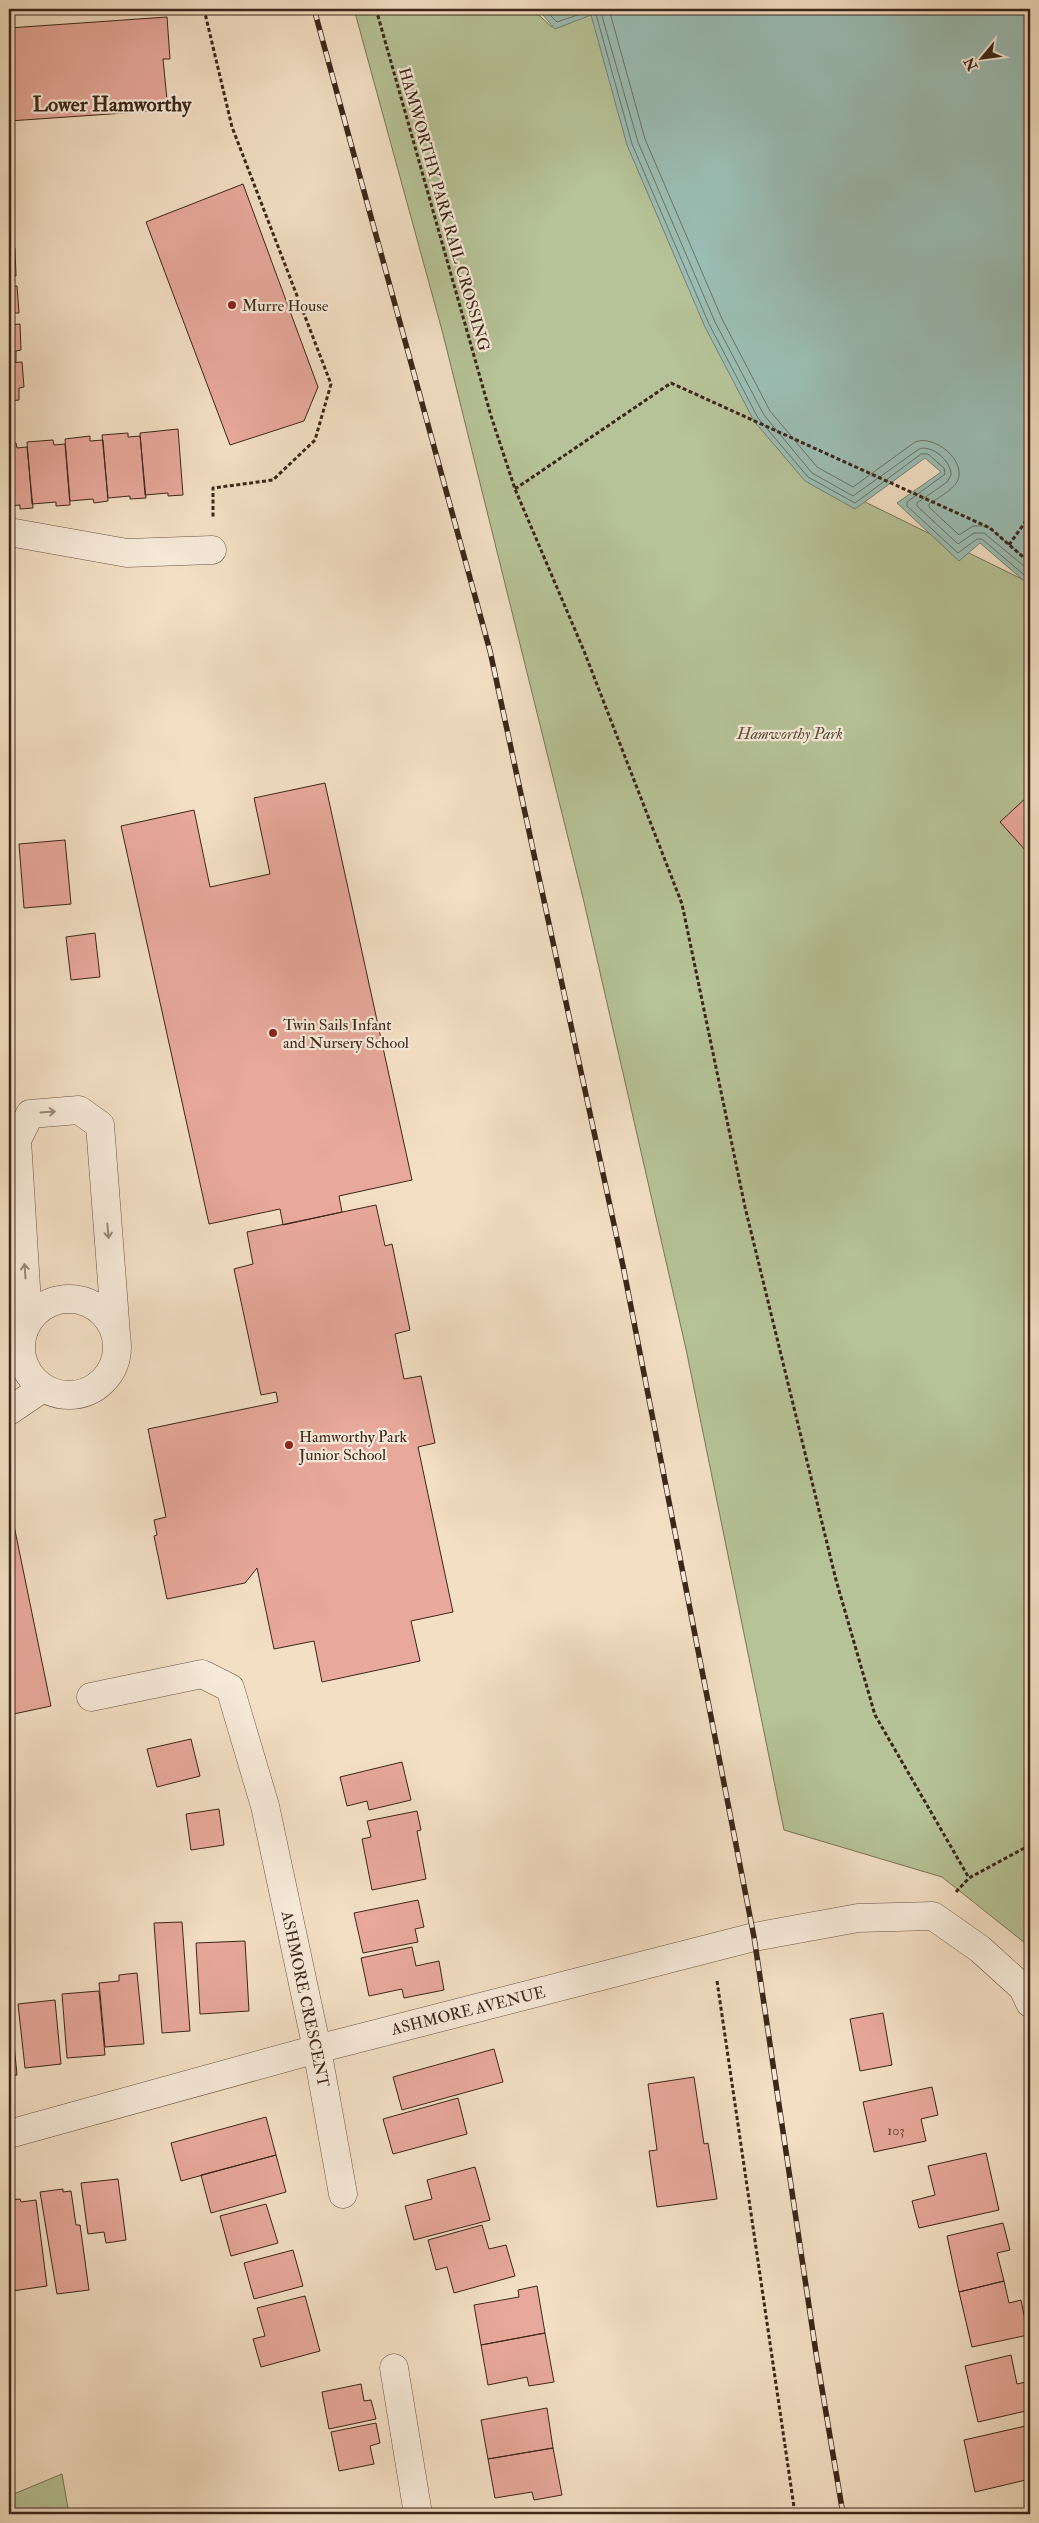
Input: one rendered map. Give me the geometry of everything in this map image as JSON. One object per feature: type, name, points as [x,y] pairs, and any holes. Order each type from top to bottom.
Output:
[{"type":"street","points":[[9,532],[127,554],[212,550]]},
{"type":"street","points":[[28,1320],[16,1140],[30,1114],[79,1110],[100,1125],[118,1350],[114,1367],[105,1381],[91,1391],[75,1396],[58,1394],[43,1388],[32,1378],[24,1364],[20,1349],[22,1334],[28,1320],[38,1309],[51,1301],[67,1298],[82,1300],[97,1307],[109,1318],[116,1334]]},
{"type":"street","points":[[9,1411],[43,1388]]},
{"type":"street","name":"ASHMORE CRESCENT","points":[[92,1697],[202,1674],[230,1688],[265,1806],[317,2049],[342,2194]]},
{"type":"street","name":"ASHMORE AVENUE","points":[[9,2134],[317,2049],[754,1937],[858,1918],[933,1916],[980,1949],[1023,1988],[1030,2003]]},
{"type":"street","points":[[394,2368],[418,2514]]},
{"type":"path","points":[[204,9],[232,127],[332,384],[315,440],[273,480],[213,488]]},
{"type":"path","name":"HAMWORTHY PARK RAIL CROSSING","points":[[376,9],[491,416],[515,489],[584,651],[682,904],[745,1207],[836,1580],[875,1715],[969,1878],[1030,1845]]},
{"type":"path","points":[[515,489],[672,383],[990,528],[1030,563]]},
{"type":"path","points":[[1009,545],[1030,514]]},
{"type":"path","points":[[712,1948],[795,2514]]},
{"type":"green space","name":"Hamworthy Park","points":[[354,9],[532,9],[552,27],[583,9],[606,9],[796,468],[1030,583],[1030,1947],[942,1877],[784,1830],[686,1349],[584,902],[443,334]]},
{"type":"green space","points":[[62,2474],[69,2514],[9,2514],[9,2496]]},
{"type":"water","points":[[538,9],[1030,9],[1030,586],[980,543],[959,561],[897,503],[941,472],[925,458],[855,509],[805,481],[754,421],[705,327],[627,145],[591,15],[555,29]]},
{"type":"building","points":[[167,17],[170,59],[163,59],[168,110],[9,121],[9,28]]},
{"type":"building","name":"Murre House","points":[[243,184],[318,387],[304,421],[230,445],[146,222]]},
{"type":"building","points":[[12,210],[14,239],[9,239],[9,211]]},
{"type":"building","points":[[9,248],[15,248],[16,276],[9,276]]},
{"type":"building","points":[[17,286],[19,313],[12,313],[13,324],[9,325],[9,287]]},
{"type":"building","points":[[20,324],[21,350],[16,351],[16,362],[9,363],[9,325]]},
{"type":"building","points":[[22,362],[24,387],[19,388],[19,400],[9,401],[9,363]]},
{"type":"building","points":[[178,429],[183,495],[168,496],[168,493],[145,495],[140,433]]},
{"type":"building","points":[[128,433],[128,437],[140,436],[146,498],[130,499],[130,496],[108,498],[102,435]]},
{"type":"building","points":[[90,436],[90,441],[103,440],[108,501],[94,503],[93,499],[70,501],[65,439]]},
{"type":"building","points":[[53,440],[54,445],[65,444],[70,505],[56,506],[56,502],[32,504],[27,442]]},
{"type":"building","points":[[9,443],[16,443],[17,448],[27,447],[33,508],[20,509],[20,505],[9,506]]},
{"type":"building","name":"Twin Sails Infant and Nursery School","points":[[325,783],[412,1180],[339,1196],[342,1212],[283,1225],[280,1209],[209,1224],[121,826],[194,810],[210,887],[270,874],[254,798]]},
{"type":"building","points":[[1030,789],[1030,849],[1027,852],[1000,822],[1029,795],[1026,793]]},
{"type":"building","points":[[65,840],[71,904],[24,908],[19,844]]},
{"type":"building","points":[[95,933],[100,977],[71,980],[66,937]]},
{"type":"building","name":"Hamworthy Park Junior School","points":[[376,1205],[385,1246],[392,1244],[410,1330],[395,1334],[404,1379],[421,1376],[435,1443],[418,1447],[453,1612],[411,1621],[420,1661],[322,1682],[314,1641],[274,1649],[257,1568],[245,1583],[167,1599],[154,1536],[157,1535],[154,1520],[166,1517],[148,1429],[278,1402],[276,1392],[261,1395],[234,1269],[253,1264],[247,1232]]},
{"type":"building","points":[[9,1501],[51,1706],[9,1715]]},
{"type":"building","points":[[191,1739],[200,1776],[157,1787],[147,1749]]},
{"type":"building","points":[[402,1762],[411,1800],[369,1810],[367,1801],[347,1806],[340,1777]]},
{"type":"building","points":[[219,1809],[224,1845],[191,1850],[186,1814]]},
{"type":"building","points":[[417,1811],[421,1830],[417,1831],[426,1879],[372,1890],[362,1839],[371,1837],[367,1821]]},
{"type":"building","points":[[418,1900],[424,1927],[415,1929],[418,1942],[363,1953],[354,1913]]},
{"type":"building","points":[[182,1922],[190,2031],[162,2033],[154,1923]]},
{"type":"building","points":[[245,1941],[249,2011],[200,2014],[196,1943]]},
{"type":"building","points":[[412,1947],[416,1966],[439,1961],[444,1990],[404,1998],[402,1989],[369,1996],[361,1958]]},
{"type":"building","points":[[137,1973],[144,2044],[105,2047],[99,1983],[119,1981],[119,1975]]},
{"type":"building","points":[[99,1991],[105,2055],[67,2058],[62,1994]]},
{"type":"building","points":[[9,1993],[17,2075],[9,2076]]},
{"type":"building","points":[[55,2000],[61,2064],[25,2068],[18,2004]]},
{"type":"building","points":[[883,2013],[892,2065],[860,2071],[850,2019]]},
{"type":"building","points":[[494,2049],[503,2082],[402,2110],[393,2077]]},
{"type":"building","points":[[694,2077],[704,2144],[708,2143],[717,2199],[657,2207],[649,2151],[657,2150],[648,2084]]},
{"type":"building","points":[[932,2087],[938,2115],[921,2119],[926,2141],[874,2152],[863,2102]]},
{"type":"building","points":[[458,2098],[467,2134],[393,2154],[383,2119]]},
{"type":"building","points":[[266,2117],[276,2155],[181,2181],[171,2143]]},
{"type":"building","points":[[986,2153],[999,2210],[919,2228],[912,2201],[935,2195],[928,2166]]},
{"type":"building","points":[[276,2155],[286,2192],[211,2213],[201,2175]]},
{"type":"building","points":[[475,2167],[490,2220],[414,2240],[405,2206],[432,2199],[427,2180]]},
{"type":"building","points":[[118,2179],[126,2240],[106,2243],[104,2232],[88,2234],[81,2183]]},
{"type":"building","points":[[63,2189],[63,2192],[71,2191],[76,2225],[80,2225],[89,2290],[57,2294],[40,2192]]},
{"type":"building","points":[[20,2199],[21,2202],[36,2200],[47,2286],[12,2291],[9,2271],[13,2270],[11,2250],[9,2251],[9,2200]]},
{"type":"building","points":[[266,2204],[278,2243],[231,2256],[220,2216]]},
{"type":"building","points":[[1003,2223],[1010,2250],[997,2253],[1004,2281],[959,2292],[947,2236]]},
{"type":"building","points":[[482,2225],[489,2249],[506,2245],[515,2276],[454,2293],[447,2267],[436,2270],[428,2240]]},
{"type":"building","points":[[293,2250],[303,2286],[254,2299],[244,2263]]},
{"type":"building","points":[[1004,2281],[1009,2303],[1021,2300],[1028,2335],[972,2347],[959,2292]]},
{"type":"building","points":[[537,2286],[545,2333],[481,2345],[474,2305],[519,2297],[518,2290]]},
{"type":"building","points":[[305,2296],[320,2351],[261,2367],[253,2339],[265,2336],[257,2308]]},
{"type":"building","points":[[545,2333],[554,2382],[529,2386],[527,2377],[488,2385],[481,2345]]},
{"type":"building","points":[[1011,2355],[1017,2384],[1030,2381],[1030,2410],[978,2422],[965,2366]]},
{"type":"building","points":[[361,2384],[364,2401],[371,2400],[376,2419],[329,2429],[322,2392]]},
{"type":"building","points":[[547,2408],[553,2448],[488,2459],[481,2420]]},
{"type":"building","points":[[376,2423],[380,2443],[370,2446],[374,2464],[339,2471],[331,2432]]},
{"type":"building","points":[[1030,2425],[1030,2479],[975,2492],[964,2440]]},
{"type":"building","points":[[553,2448],[562,2495],[534,2500],[532,2492],[495,2498],[488,2459]]},
{"type":"building","points":[[550,2510],[551,2514],[533,2514],[533,2513]]},
{"type":"railway","points":[[314,9],[490,651],[623,1266],[754,1937],[816,2353],[843,2514]]},
{"type":"place","name":"Murre House","points":[[232,305]]},
{"type":"place","name":"Twin Sails Infant and Nursery School","points":[[273,1033]]},
{"type":"place","name":"Hamworthy Park Junior School","points":[[289,1445]]},
{"type":"district","name":"Lower Hamworthy","points":[[112,104]]}]
